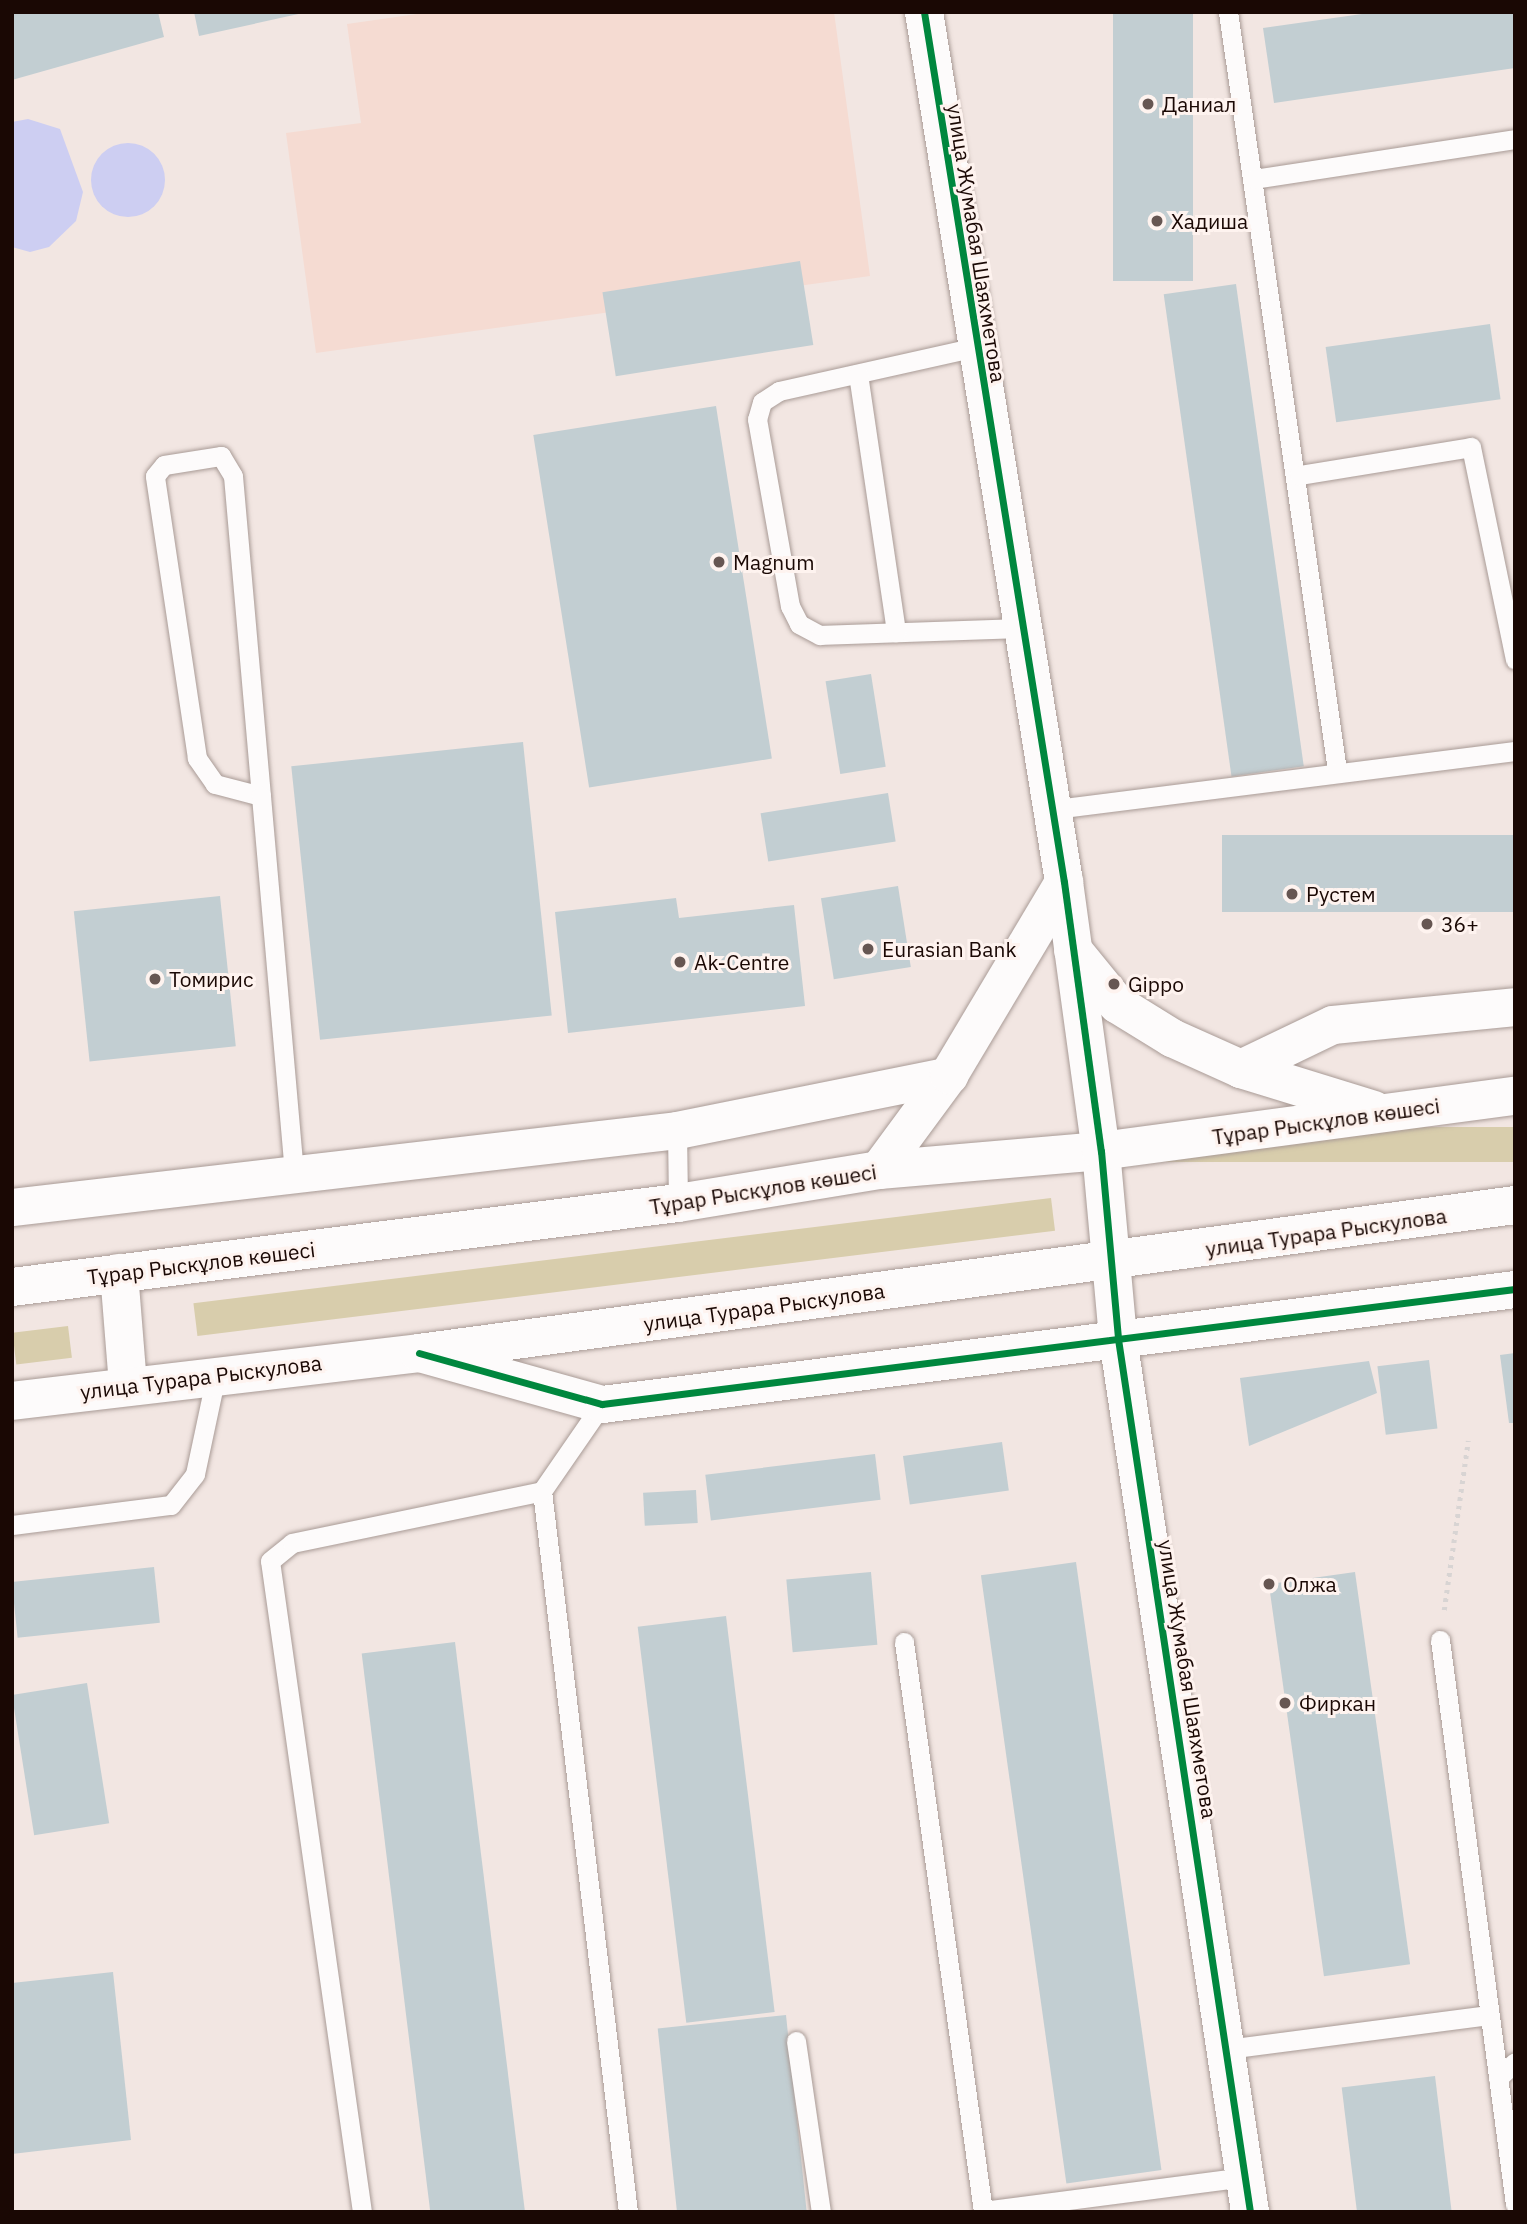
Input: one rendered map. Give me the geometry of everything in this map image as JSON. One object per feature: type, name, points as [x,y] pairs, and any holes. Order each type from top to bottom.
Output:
[{"type":"main road","name":"улица Жумабая Шаяхметова","points":[[924,12],[1018,628],[1048,810],[1064,882],[1101,1151],[1118,1339],[1247,2195]]},
{"type":"main road","points":[[879,1170],[949,1076],[1064,882]]},
{"type":"main road","points":[[1073,950],[1117,1004],[1241,1069],[1386,1113]]},
{"type":"main road","points":[[1241,1069],[1334,1025],[1515,1007]]},
{"type":"main road","name":"Тұрар Рыскұлов көшесі","points":[[12,1287],[678,1203],[879,1170],[1101,1151],[1515,1096]]},
{"type":"main road","name":"улица Турара Рыскулова","points":[[12,1401],[128,1384],[419,1353],[1110,1262],[1515,1205]]},
{"type":"main road","points":[[119,1273],[128,1384]]},
{"type":"street","points":[[12,1206],[677,1130],[949,1076]]},
{"type":"street","points":[[419,1353],[602,1404],[1515,1289]]},
{"type":"lane","points":[[1228,12],[1299,475],[1337,770]]},
{"type":"lane","points":[[1254,179],[1515,139]]},
{"type":"lane","points":[[976,347],[779,391],[762,402],[757,419],[790,606],[799,624],[820,635],[1018,628]]},
{"type":"lane","points":[[858,373],[896,632]]},
{"type":"lane","points":[[1299,475],[1471,447],[1515,660]]},
{"type":"lane","points":[[261,796],[215,784],[198,758],[155,476],[164,465],[221,456],[233,476],[261,796],[294,1174]]},
{"type":"lane","points":[[1048,810],[1337,770],[1515,751]]},
{"type":"lane","points":[[677,1130],[678,1203]]},
{"type":"lane","points":[[12,1525],[171,1505],[195,1474],[216,1375]]},
{"type":"lane","points":[[602,1404],[542,1491],[628,2212]]},
{"type":"lane","points":[[362,2212],[270,1561],[292,1543],[542,1491]]},
{"type":"lane","points":[[1440,1640],[1515,2204]]},
{"type":"lane","points":[[904,1642],[983,2211]]},
{"type":"lane","points":[[1227,2049],[1489,2015]]},
{"type":"lane","points":[[796,2041],[821,2212]]},
{"type":"lane","points":[[1498,2078],[1515,2063]]},
{"type":"lane","points":[[973,2212],[1247,2195]]},
{"type":"path","points":[[1440,1640],[1468,1441]]},
{"type":"shaded area","points":[[431,12],[834,12],[870,276],[316,353],[286,133],[361,123],[347,24]]},
{"type":"shaded area","points":[[1152,1127],[1515,1127],[1515,1162],[1152,1162]]},
{"type":"shaded area","points":[[1051,1198],[1055,1231],[197,1336],[193,1303]]},
{"type":"shaded area","points":[[68,1326],[72,1358],[16,1365],[12,1333]]},
{"type":"water","points":[[28,119],[60,129],[83,192],[76,221],[49,247],[30,252],[12,247],[12,122]]},
{"type":"water","points":[[128,143],[142,146],[154,154],[162,166],[165,180],[162,194],[154,206],[142,214],[128,217],[114,214],[102,206],[94,194],[91,180],[94,166],[102,154],[114,146]]},
{"type":"building","points":[[12,12],[158,12],[164,37],[12,80]]},
{"type":"building","points":[[194,12],[303,12],[303,13],[199,36]]},
{"type":"building","points":[[1113,12],[1193,12],[1193,281],[1113,281]]},
{"type":"building","points":[[1376,12],[1515,12],[1515,68],[1274,103],[1263,28]]},
{"type":"building","points":[[800,261],[813,345],[616,376],[602,292]]},
{"type":"building","points":[[1236,284],[1304,766],[1231,776],[1164,294]]},
{"type":"building","points":[[1490,324],[1501,399],[1336,422],[1326,347]]},
{"type":"building","points":[[716,406],[772,759],[589,788],[533,435]]},
{"type":"building","points":[[871,674],[886,767],[840,774],[826,681]]},
{"type":"building","points":[[523,742],[552,1015],[320,1040],[291,766]]},
{"type":"building","points":[[888,793],[896,841],[768,862],[761,813]]},
{"type":"building","points":[[1222,835],[1515,835],[1515,912],[1222,912]]},
{"type":"building","points":[[898,886],[911,967],[834,979],[821,898]]},
{"type":"building","name":"Томирис","points":[[220,896],[236,1046],[90,1062],[74,911]]},
{"type":"building","name":"Ak-Centre","points":[[676,898],[679,918],[794,905],[805,1006],[568,1033],[555,912]]},
{"type":"building","points":[[1515,1353],[1515,1423],[1509,1423],[1500,1355]]},
{"type":"building","points":[[1429,1360],[1437,1428],[1386,1435],[1377,1366]]},
{"type":"building","points":[[1369,1361],[1377,1393],[1249,1446],[1240,1378]]},
{"type":"building","points":[[1002,1442],[1009,1491],[910,1504],[903,1456]]},
{"type":"building","points":[[875,1454],[881,1500],[711,1520],[705,1475]]},
{"type":"building","points":[[696,1490],[698,1523],[645,1526],[643,1493]]},
{"type":"building","points":[[1076,1562],[1161,2170],[1066,2183],[981,1575]]},
{"type":"building","points":[[154,1567],[160,1623],[18,1638],[12,1582]]},
{"type":"building","points":[[871,1572],[877,1645],[793,1652],[786,1579]]},
{"type":"building","points":[[1355,1572],[1410,1964],[1324,1976],[1269,1584]]},
{"type":"building","points":[[726,1616],[775,2012],[686,2023],[638,1627]]},
{"type":"building","points":[[455,1642],[525,2212],[430,2212],[362,1653]]},
{"type":"building","points":[[87,1683],[109,1823],[34,1835],[12,1695]]},
{"type":"building","points":[[113,1972],[131,2140],[12,2154],[12,1983]]},
{"type":"building","points":[[786,2015],[807,2212],[677,2212],[658,2028]]},
{"type":"building","points":[[1435,2076],[1452,2212],[1357,2212],[1342,2087]]},
{"type":"cycle path","points":[[924,12],[1064,882],[1101,1151],[1118,1339],[1250,2212]]},
{"type":"cycle path","points":[[419,1353],[602,1404],[1515,1289]]},
{"type":"place","name":"Даниал","points":[[1148,104]]},
{"type":"place","name":"Хадиша","points":[[1157,221]]},
{"type":"place","name":"Magnum","points":[[719,562]]},
{"type":"place","name":"Рустем","points":[[1292,894]]},
{"type":"place","name":"36+","points":[[1427,924]]},
{"type":"place","name":"Eurasian Bank","points":[[868,949]]},
{"type":"place","name":"Ak-Centre","points":[[680,962]]},
{"type":"place","name":"Томирис","points":[[155,979]]},
{"type":"place","name":"Gippo","points":[[1114,984]]},
{"type":"place","name":"Олжа","points":[[1269,1584]]},
{"type":"place","name":"Фиркан","points":[[1285,1703]]}]
